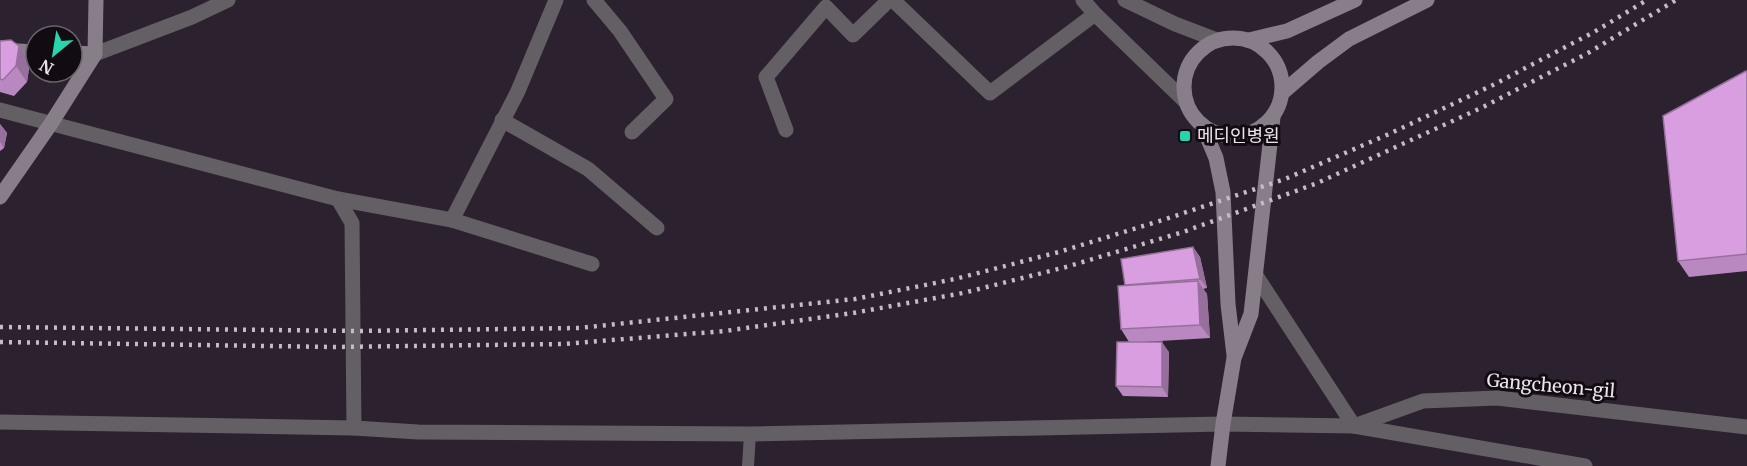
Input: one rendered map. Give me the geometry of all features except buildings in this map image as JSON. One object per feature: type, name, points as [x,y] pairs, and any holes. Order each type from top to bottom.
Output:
[{"type":"street","points":[[0,197],[50,125],[95,54],[96,0]]},
{"type":"street","points":[[84,54],[95,54],[192,17],[228,0]]},
{"type":"street","points":[[452,220],[518,91],[556,0]]},
{"type":"street","points":[[594,0],[620,31],[666,99],[632,132]]},
{"type":"street","points":[[786,130],[766,77],[826,7],[853,35],[891,0],[990,93],[1095,14]]},
{"type":"street","points":[[1083,0],[1186,102]]},
{"type":"street","points":[[1125,0],[1175,24],[1217,40]]},
{"type":"street","points":[[1249,40],[1287,31],[1355,0]]},
{"type":"street","points":[[1282,93],[1349,39],[1427,0]]},
{"type":"street","points":[[1233,38],[1249,40],[1261,46],[1274,61],[1282,80],[1279,105],[1273,117],[1262,128],[1248,135],[1232,137],[1217,134],[1203,127],[1192,116],[1183,87],[1185,72],[1192,58],[1204,47],[1217,40],[1233,38]]},
{"type":"street","points":[[0,50],[24,51]]},
{"type":"street","points":[[0,110],[338,199],[452,220],[592,264]]},
{"type":"street","points":[[1218,466],[1234,358],[1251,314],[1257,277],[1264,183],[1273,117]]},
{"type":"street","points":[[502,120],[588,169],[657,228]]},
{"type":"street","points":[[1203,127],[1216,158],[1223,192],[1228,304],[1234,358]]},
{"type":"street","points":[[338,199],[352,223],[354,428]]},
{"type":"street","points":[[1257,277],[1354,426]]},
{"type":"street","name":"Gangcheon-gil","points":[[1354,426],[1422,401],[1497,398],[1747,428]]},
{"type":"street","points":[[0,422],[354,428],[418,432],[750,434],[1223,424],[1354,426],[1585,466]]},
{"type":"lane","points":[[748,466],[750,434]]},
{"type":"railway","points":[[0,327],[358,331],[579,328],[855,299],[955,279],[1059,252],[1285,179],[1389,134],[1493,85],[1594,32],[1647,0]]},
{"type":"railway","points":[[0,342],[333,347],[563,344],[725,331],[853,313],[963,293],[1066,267],[1183,232],[1315,184],[1483,107],[1588,53],[1676,0]]},
{"type":"place","name":"메디인병원","points":[[1185,136]]}]
